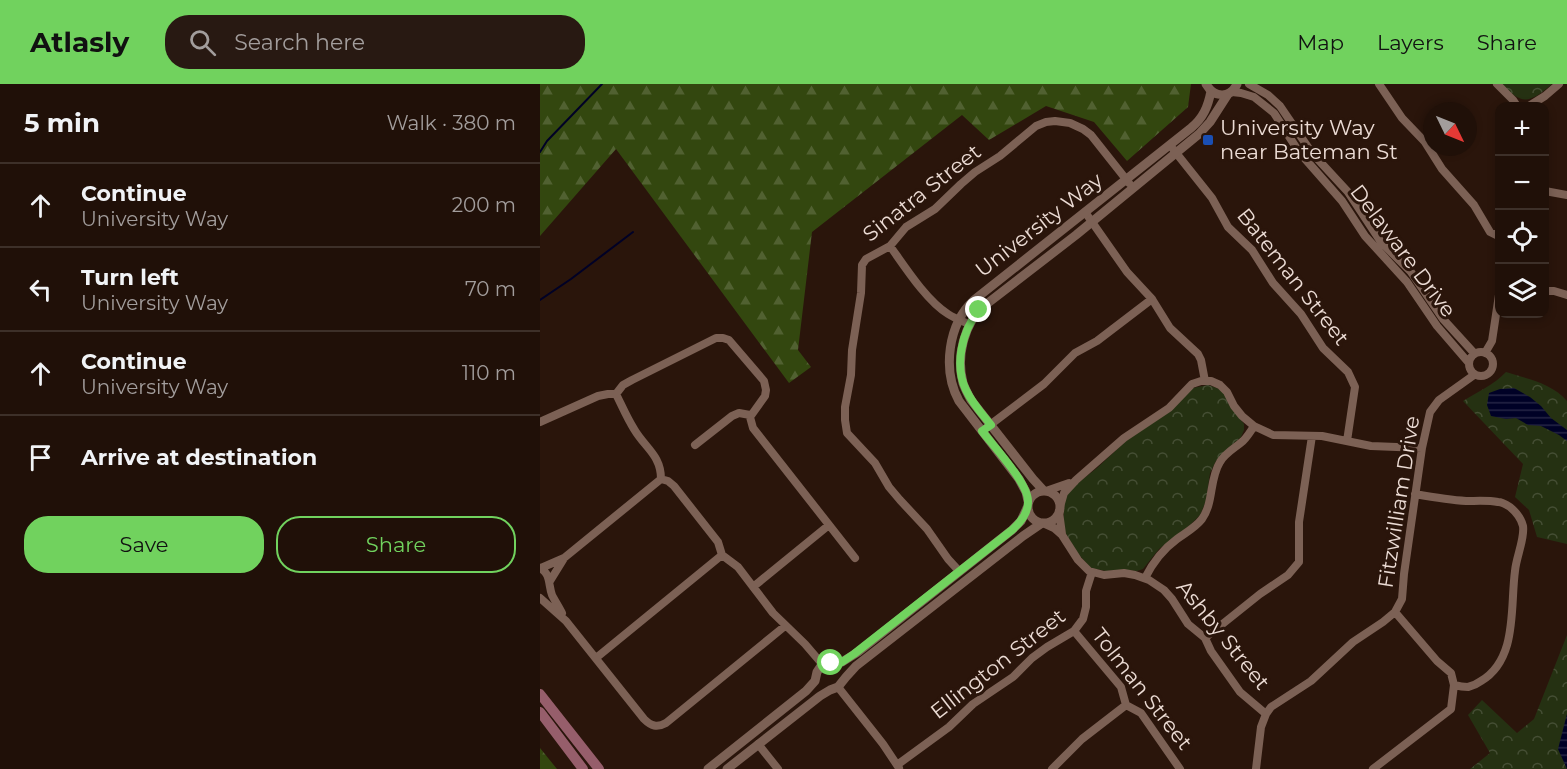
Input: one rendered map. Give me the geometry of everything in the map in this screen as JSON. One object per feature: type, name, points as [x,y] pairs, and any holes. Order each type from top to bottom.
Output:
[{"type":"main road","points":[[540,693],[599,769]]},
{"type":"main road","points":[[540,712],[583,769]]},
{"type":"street","name":"Delaware Drive","points":[[1250,84],[1280,106],[1312,153],[1348,192],[1381,242],[1411,272],[1443,320],[1474,354]]},
{"type":"street","points":[[1379,84],[1402,118],[1428,146],[1442,169],[1474,205],[1490,232],[1495,234]]},
{"type":"street","points":[[1497,84],[1514,102]]},
{"type":"street","points":[[1534,102],[1558,84]]},
{"type":"street","points":[[1208,88],[1219,95],[1233,90]]},
{"type":"street","name":"University Way","points":[[1028,505],[1023,484],[958,401],[951,380],[950,354],[959,320],[967,306],[974,300],[1198,122],[1209,103],[1208,88]]},
{"type":"street","name":"Delaware Drive","points":[[1233,90],[1254,97],[1274,113],[1299,152],[1338,195],[1365,236],[1407,282],[1437,326],[1468,362]]},
{"type":"street","name":"University Way","points":[[1045,491],[971,400],[963,383],[961,361],[969,324],[984,306],[1093,222],[1203,131],[1233,90]]},
{"type":"street","name":"Sinatra Street","points":[[959,571],[927,529],[900,500],[875,463],[847,433],[844,420],[845,407],[861,293],[862,265],[866,259],[890,246],[906,227],[935,209],[975,172],[1000,156],[1036,126],[1047,122],[1070,123],[1091,135],[1134,188]]},
{"type":"street","name":"Bateman Street","points":[[1170,146],[1212,198],[1228,227],[1252,249],[1273,283],[1301,314],[1323,348],[1348,372],[1355,387],[1347,441]]},
{"type":"street","points":[[1549,192],[1567,195]]},
{"type":"street","points":[[1085,212],[1127,272],[1152,299],[1170,328],[1198,354],[1205,381]]},
{"type":"street","points":[[1487,225],[1495,229]]},
{"type":"street","points":[[890,246],[916,282],[938,306],[947,314],[969,324]]},
{"type":"street","points":[[1549,291],[1567,295]]},
{"type":"street","points":[[982,431],[1044,384],[1075,353],[1097,341],[1152,299]]},
{"type":"street","points":[[1485,352],[1492,341],[1495,318]]},
{"type":"street","points":[[616,394],[623,385],[716,338],[729,340],[764,381],[765,396],[750,415],[750,423],[855,558]]},
{"type":"street","points":[[1485,352],[1490,356],[1493,362],[1492,370],[1485,376],[1474,375],[1470,370],[1468,362],[1474,354],[1485,352]]},
{"type":"street","name":"Fitzwilliam Drive","points":[[1266,714],[1271,707],[1311,681],[1353,642],[1395,612],[1402,599],[1422,448],[1430,412],[1439,400],[1474,375]]},
{"type":"street","points":[[727,769],[814,701],[837,686],[856,666],[1025,534],[1042,523],[1052,521],[1059,509],[1063,493],[1076,480],[1128,435],[1168,408],[1192,384],[1205,381],[1217,383],[1224,388],[1239,413],[1254,426],[1273,435],[1322,436],[1371,446],[1422,448]]},
{"type":"street","points":[[540,422],[598,396],[616,394]]},
{"type":"street","points":[[616,394],[634,430],[658,462],[661,479]]},
{"type":"street","points":[[695,445],[732,416],[739,413],[750,415]]},
{"type":"street","points":[[1145,578],[1153,561],[1201,519],[1208,506],[1214,475],[1220,462],[1246,438],[1254,426]]},
{"type":"street","points":[[1205,638],[1288,575],[1299,562],[1299,522],[1312,436]]},
{"type":"street","points":[[661,479],[668,481],[681,495],[718,542],[722,555],[738,567],[773,613],[823,665]]},
{"type":"street","points":[[540,568],[564,558],[661,479]]},
{"type":"street","points":[[708,769],[802,696],[812,686],[818,670],[823,665],[842,662],[854,654],[1015,528],[1035,494],[1062,487],[1076,480]]},
{"type":"street","points":[[1045,491],[1058,500],[1062,536]]},
{"type":"street","points":[[1415,495],[1454,500],[1497,501],[1508,505],[1518,515],[1524,532],[1516,559],[1512,621],[1503,655],[1496,668],[1485,679],[1468,687],[1454,685]]},
{"type":"street","points":[[1028,505],[1032,518],[1054,528],[1081,564],[1092,572]]},
{"type":"street","points":[[753,587],[829,525]]},
{"type":"street","points":[[596,658],[722,555]]},
{"type":"street","points":[[564,558],[546,591],[540,596],[566,621],[644,719],[657,727],[666,723],[785,626]]},
{"type":"street","points":[[540,568],[547,573],[552,595],[566,621]]},
{"type":"street","points":[[959,571],[966,580]]},
{"type":"street","name":"Ashby Street","points":[[1092,572],[1104,575],[1128,573],[1145,578],[1164,590],[1173,599],[1190,626],[1205,638],[1211,651],[1240,692],[1266,714]]},
{"type":"street","name":"Ellington Street","points":[[898,767],[949,727],[973,704],[1013,677],[1032,658],[1074,631],[1083,619],[1086,591],[1092,572]]},
{"type":"street","points":[[1373,769],[1451,709],[1454,685],[1451,673],[1395,612]]},
{"type":"street","name":"Tolman Street","points":[[1074,631],[1121,687],[1126,705],[1141,713],[1180,769]]},
{"type":"street","points":[[834,664],[842,670],[837,686]]},
{"type":"street","points":[[816,677],[820,686],[825,689],[837,686]]},
{"type":"street","points":[[837,686],[883,744],[898,767]]},
{"type":"street","points":[[1052,769],[1082,739],[1126,705]]},
{"type":"street","points":[[1256,769],[1266,714]]},
{"type":"street","points":[[752,735],[778,769]]},
{"type":"green space","points":[[540,84],[1191,84],[1188,107],[1127,161],[1094,122],[1046,106],[989,140],[962,115],[812,232],[798,350],[811,367],[789,383],[616,149],[540,236]]},
{"type":"green space","points":[[1502,84],[1552,84],[1532,98],[1521,99]]},
{"type":"green space","points":[[1506,372],[1547,386],[1567,401],[1567,544],[1537,537],[1529,510],[1515,497],[1523,464],[1463,401],[1491,385]]},
{"type":"green space","points":[[1208,385],[1223,392],[1244,424],[1244,430],[1241,437],[1216,461],[1210,473],[1206,501],[1200,515],[1159,549],[1143,569],[1106,571],[1091,568],[1079,555],[1063,529],[1064,501],[1069,490],[1126,441],[1167,413],[1193,388]]},
{"type":"green space","points":[[1567,635],[1567,769],[1470,769],[1490,753],[1468,715],[1482,700],[1517,733],[1534,719]]},
{"type":"green space","points":[[540,748],[557,769],[540,769]]},
{"type":"water","points":[[1514,388],[1530,397],[1567,430],[1567,441],[1541,426],[1528,425],[1516,418],[1491,416],[1487,405],[1489,393]]},
{"type":"water","points":[[1567,714],[1567,769],[1558,749]]},
{"type":"waterway","points":[[540,152],[547,141],[602,84]]},
{"type":"waterway","points":[[540,300],[633,232]]},
{"type":"place","name":"University Way near Bateman St","points":[[1208,140]]},
{"type":"route","points":[[831,663],[842,662],[854,654],[1012,530],[1021,521],[1027,508],[1028,501],[1024,487],[982,431],[991,425],[971,400],[963,383],[961,361],[965,334],[979,310]]}]
